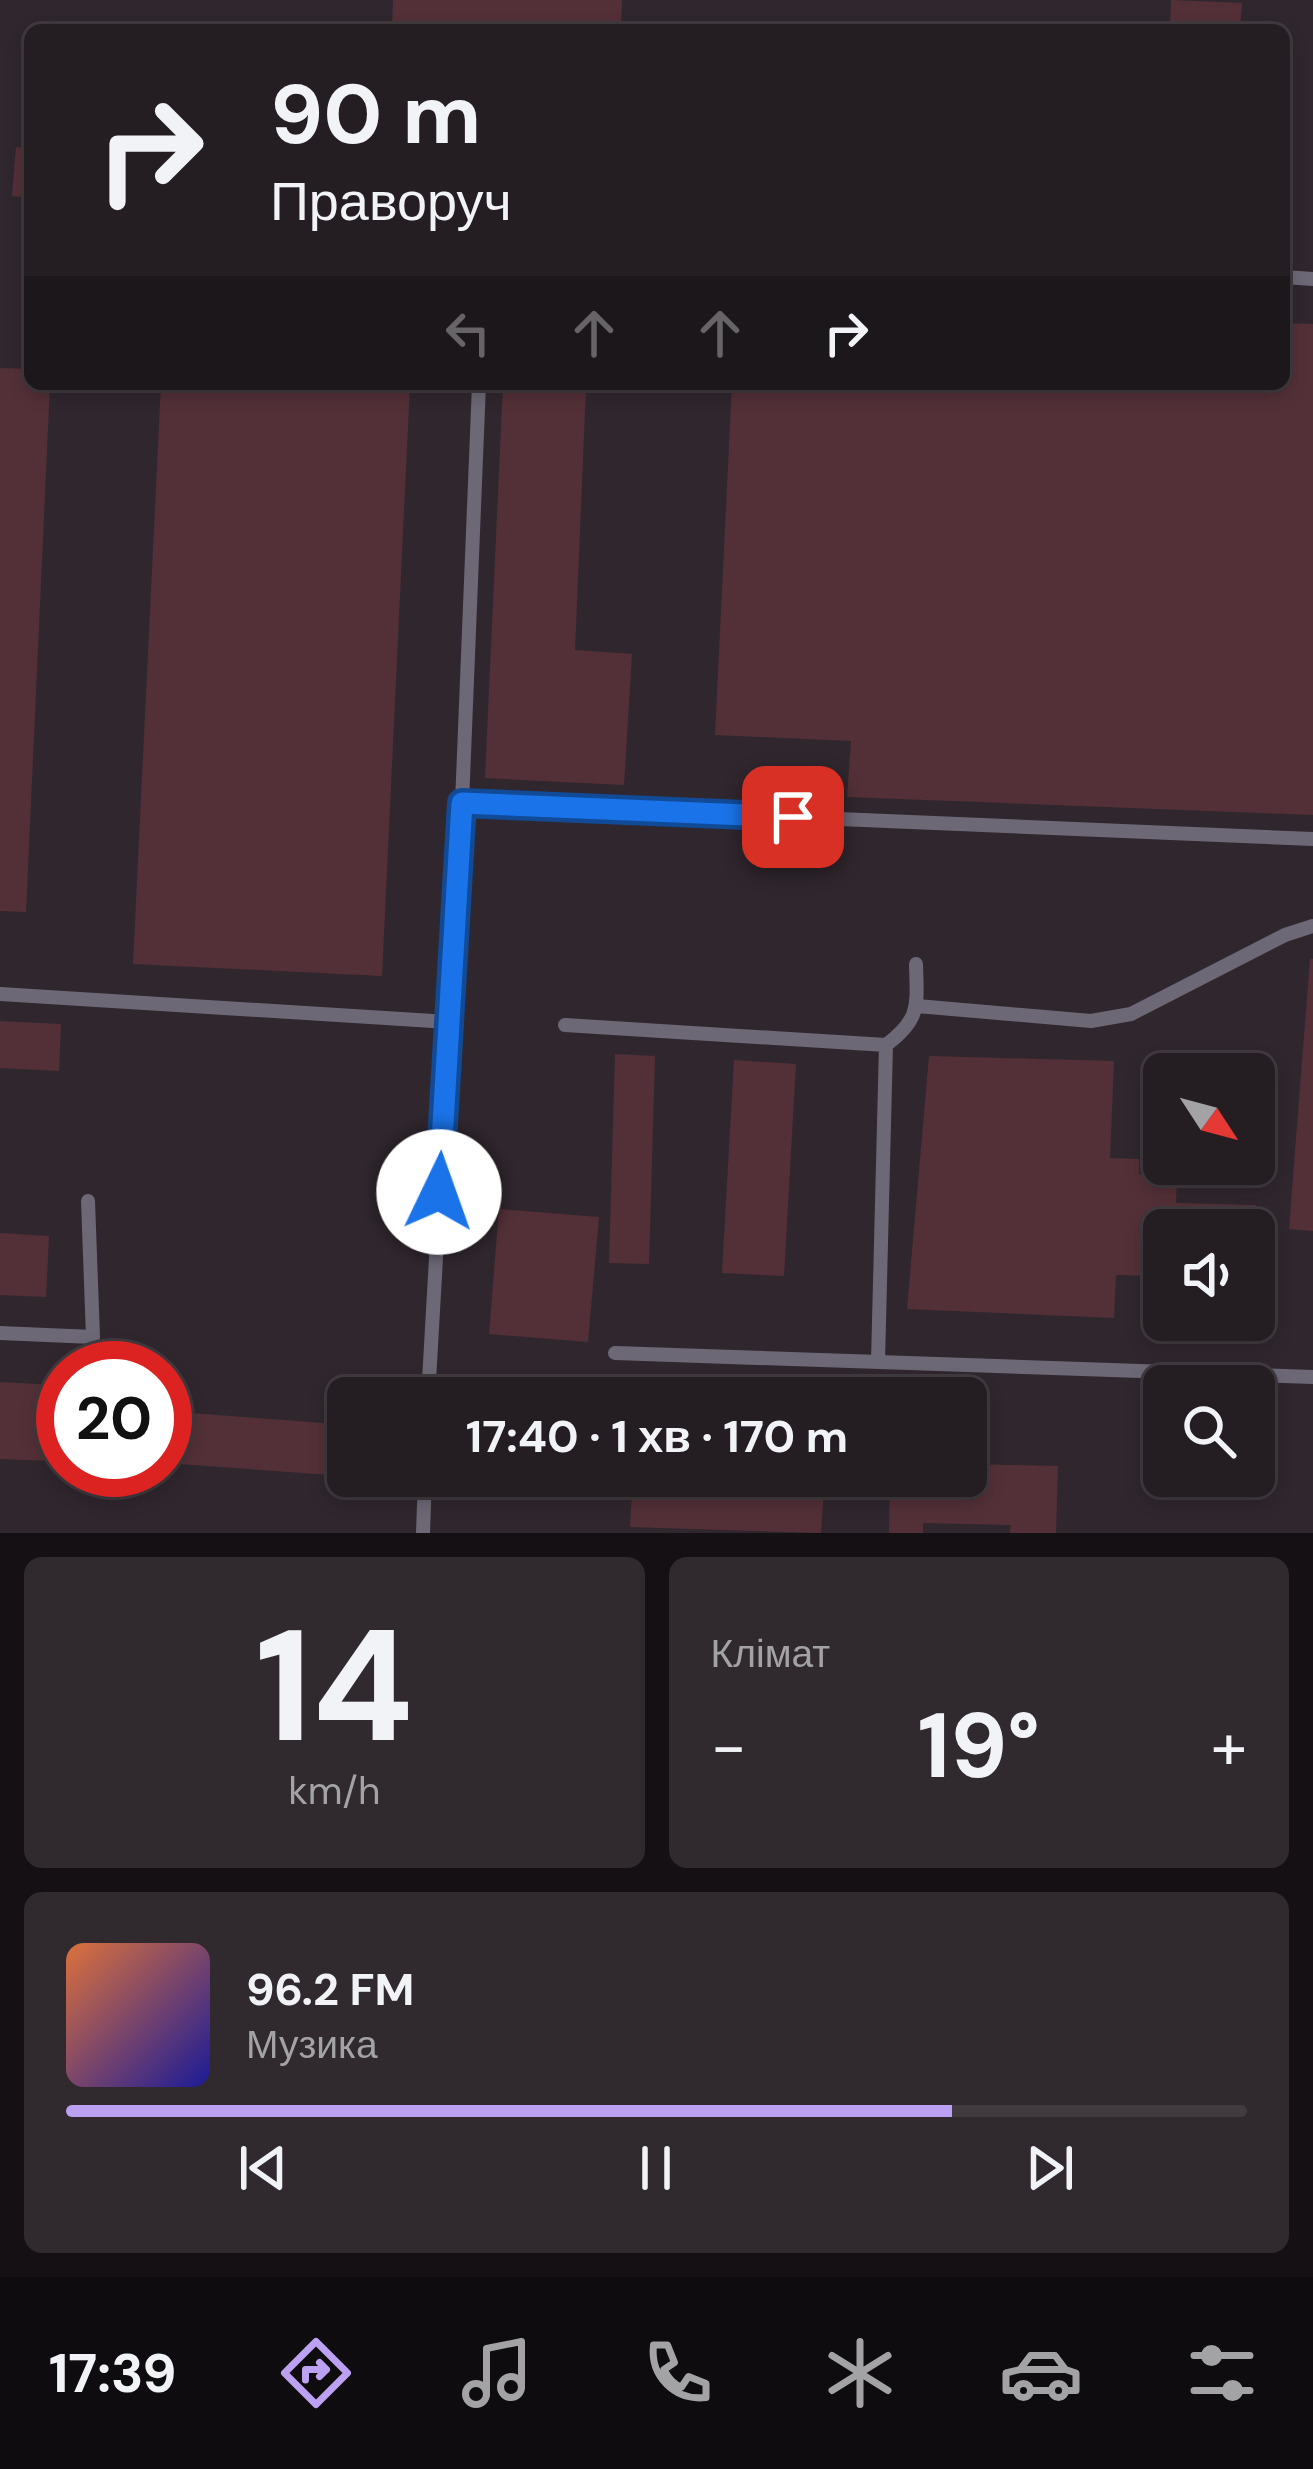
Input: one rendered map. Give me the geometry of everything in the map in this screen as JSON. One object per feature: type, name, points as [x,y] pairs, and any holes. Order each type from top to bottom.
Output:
[{"type":"lane","points":[[429,1377],[462,803],[479,390]]},
{"type":"lane","points":[[462,803],[1313,839]]},
{"type":"lane","points":[[917,1006],[1072,1020],[1131,1014],[1285,935],[1313,926]]},
{"type":"lane","points":[[566,1024],[886,1045],[913,1021],[916,964]]},
{"type":"lane","points":[[0,994],[449,1022]]},
{"type":"lane","points":[[878,1361],[886,1045]]},
{"type":"lane","points":[[0,1333],[93,1336],[88,1201]]},
{"type":"lane","points":[[615,1353],[1305,1376],[1313,1360]]},
{"type":"lane","points":[[423,1533],[424,1497]]},
{"type":"building","points":[[393,0],[622,0],[621,24],[392,24]]},
{"type":"building","points":[[1171,0],[1242,3],[1240,24],[1170,24]]},
{"type":"building","points":[[16,147],[24,148],[24,197],[12,196]]},
{"type":"building","points":[[1290,323],[1313,324],[1313,815],[847,797],[851,741],[715,735],[732,390],[1290,390]]},
{"type":"building","points":[[0,368],[24,369],[24,390],[50,390],[26,912],[0,911]]},
{"type":"building","points":[[161,390],[410,390],[382,976],[133,964]]},
{"type":"building","points":[[503,390],[586,390],[575,650],[632,654],[624,785],[485,778]]},
{"type":"building","points":[[1313,959],[1313,1231],[1289,1229]]},
{"type":"building","points":[[0,1021],[61,1024],[59,1071],[0,1068]]},
{"type":"building","points":[[615,1054],[655,1056],[649,1264],[609,1263]]},
{"type":"building","points":[[929,1056],[1114,1061],[1110,1158],[1139,1159],[1143,1185],[1177,1185],[1176,1203],[1256,1205],[1256,1209],[1143,1209],[1143,1276],[1116,1275],[1114,1318],[907,1309]]},
{"type":"building","points":[[734,1060],[796,1064],[784,1276],[722,1273]]},
{"type":"building","points":[[499,1209],[599,1217],[588,1342],[489,1334]]},
{"type":"building","points":[[0,1233],[49,1236],[46,1297],[0,1295]]},
{"type":"building","points":[[0,1382],[36,1384],[36,1460],[0,1459]]},
{"type":"building","points":[[192,1413],[327,1423],[327,1475],[192,1465]]},
{"type":"building","points":[[987,1464],[1058,1466],[1056,1533],[1010,1533],[1011,1525],[923,1523],[923,1533],[889,1533],[890,1497],[987,1497]]},
{"type":"building","points":[[632,1497],[824,1497],[821,1533],[630,1527]]},
{"type":"route","points":[[439,1192],[462,803],[793,817]]}]
